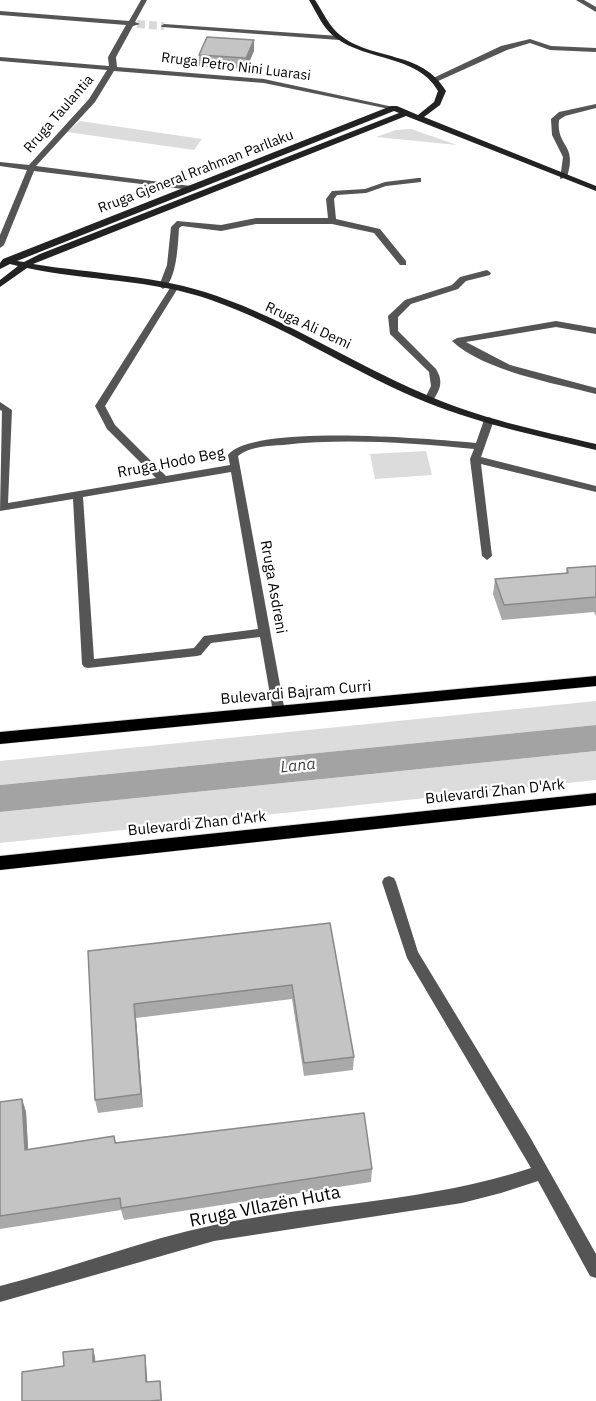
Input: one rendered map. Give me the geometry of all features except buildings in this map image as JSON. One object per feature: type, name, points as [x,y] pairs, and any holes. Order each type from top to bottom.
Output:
[{"type":"main road","name":"Bulevardi Bajram Curri","points":[[0,738],[596,681]]},
{"type":"main road","name":"Bulevardi Zhan D'Ark","points":[[397,820],[596,799]]},
{"type":"main road","name":"Bulevardi Zhan d'Ark","points":[[0,863],[397,820]]},
{"type":"street","name":"Rruga Taulantia","points":[[3,262],[0,246],[31,168],[45,147],[92,100],[113,67],[112,57],[135,23],[144,0]]},
{"type":"street","points":[[312,0],[339,38]]},
{"type":"street","points":[[579,0],[596,10]]},
{"type":"street","points":[[0,13],[135,23]]},
{"type":"street","points":[[164,26],[339,38],[409,63],[441,87],[441,96],[434,107],[419,118]]},
{"type":"street","points":[[433,80],[504,48],[530,42],[550,48],[596,50]]},
{"type":"street","name":"Rruga Petro Nini Luarasi","points":[[0,59],[274,82],[394,108],[596,189]]},
{"type":"street","points":[[563,177],[568,164],[568,152],[556,137],[555,119],[562,114],[596,106]]},
{"type":"street","name":"Rruga Gjeneral Rrahman Parllaku","points":[[3,262],[394,108]]},
{"type":"street","name":"Rruga Gjeneral Rrahman Parllaku","points":[[0,284],[25,265],[406,113]]},
{"type":"street","points":[[0,164],[191,188]]},
{"type":"street","points":[[332,221],[330,199],[335,194],[366,191],[385,184],[418,180]]},
{"type":"street","points":[[165,481],[111,427],[100,406],[168,287],[175,227],[180,223],[221,228],[256,221],[332,221],[377,231],[403,263]]},
{"type":"street","name":"Rruga Ali Demi","points":[[3,262],[168,287],[213,298],[273,323],[429,400],[489,420],[596,447]]},
{"type":"street","points":[[429,400],[437,388],[437,378],[433,371],[393,332],[393,316],[408,302],[455,287],[463,279],[487,273]]},
{"type":"street","points":[[596,331],[556,324],[457,341],[486,360],[508,368],[596,391]]},
{"type":"street","points":[[0,405],[7,410],[1,508]]},
{"type":"street","points":[[487,556],[475,459],[489,420]]},
{"type":"street","name":"Rruga Hodo Beg","points":[[1,508],[234,468],[233,455],[236,451],[307,438],[380,437],[478,446]]},
{"type":"street","points":[[475,459],[596,489]]},
{"type":"street","name":"Rruga Asdreni","points":[[234,468],[279,712]]},
{"type":"street","points":[[78,496],[88,664],[197,652],[208,639],[266,632]]},
{"type":"street","points":[[389,882],[412,954],[514,1123],[540,1173],[595,1265]]},
{"type":"street","name":"Rruga Vllazën Huta","points":[[0,1294],[60,1280],[213,1233],[318,1214],[455,1197],[507,1185],[540,1173]]},
{"type":"shaded area","points":[[80,121],[202,139],[194,150],[67,132]]},
{"type":"shaded area","points":[[411,129],[457,145],[376,137],[396,130]]},
{"type":"shaded area","points":[[426,451],[432,475],[375,479],[370,454]]},
{"type":"shaded area","points":[[596,701],[596,725],[0,785],[0,761]]},
{"type":"shaded area","points":[[596,751],[596,780],[0,843],[0,812]]},
{"type":"water","name":"Lana","points":[[596,725],[596,751],[0,812],[0,785]]},
{"type":"tunnel","points":[[137,24],[164,26]]}]
